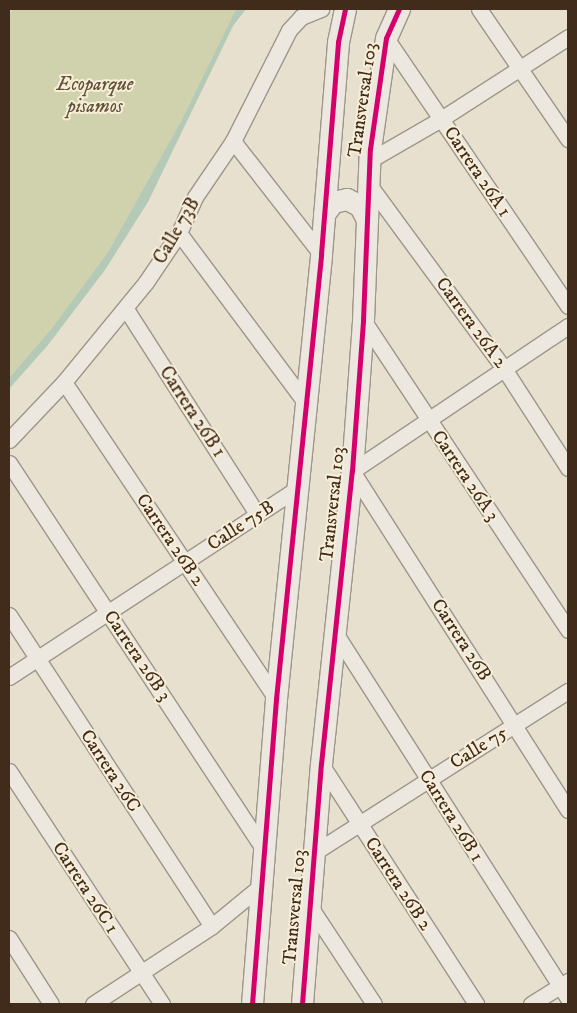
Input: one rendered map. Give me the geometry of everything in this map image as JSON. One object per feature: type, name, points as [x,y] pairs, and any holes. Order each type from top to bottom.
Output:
[{"type":"street","name":"Calle 73B","points":[[9,440],[64,382],[126,309],[179,233],[195,197],[233,141],[289,30],[301,17],[321,9]]},
{"type":"street","name":"Transversal 103","points":[[252,1004],[276,699],[321,254],[338,42],[345,9]]},
{"type":"street","name":"Transversal 103","points":[[302,1004],[321,764],[352,471],[364,320],[367,182],[386,38],[399,9]]},
{"type":"street","points":[[479,9],[568,139]]},
{"type":"street","points":[[370,160],[440,119],[568,37]]},
{"type":"street","name":"Carrera 26A 1","points":[[386,38],[568,306]]},
{"type":"street","points":[[233,141],[321,254]]},
{"type":"street","name":"Carrera 26A 2","points":[[367,182],[504,367],[568,468]]},
{"type":"street","points":[[324,214],[333,202],[347,199],[360,206],[366,218]]},
{"type":"street","points":[[179,233],[305,402]]},
{"type":"street","name":"Carrera 26B 1","points":[[126,309],[257,514]]},
{"type":"street","name":"Carrera 26A 3","points":[[364,320],[426,419],[568,630]]},
{"type":"street","points":[[352,471],[426,419],[568,326]]},
{"type":"street","name":"Carrera 26B 2","points":[[64,382],[276,699]]},
{"type":"street","name":"Carrera 26B 3","points":[[9,463],[264,849]]},
{"type":"street","name":"Carrera 26B","points":[[352,471],[516,724],[568,810]]},
{"type":"street","name":"Calle 75B","points":[[9,676],[296,489]]},
{"type":"street","name":"Carrera 26C","points":[[9,615],[212,926]]},
{"type":"street","name":"Carrera 26B 1","points":[[334,631],[428,780],[564,983],[568,1000]]},
{"type":"street","name":"Calle 75","points":[[315,852],[568,691]]},
{"type":"street","name":"Carrera 26B 2","points":[[321,764],[476,1004]]},
{"type":"street","name":"Carrera 26C 1","points":[[9,771],[162,1004]]},
{"type":"street","points":[[93,1004],[212,926],[262,885]]},
{"type":"street","points":[[309,905],[374,1004]]},
{"type":"street","points":[[9,938],[51,1004]]},
{"type":"street","points":[[531,1004],[564,983]]},
{"type":"green space","name":"Ecoparque pisamos","points":[[12,9],[236,9],[181,121],[108,252],[52,328],[9,378],[9,16]]},
{"type":"shaded area","points":[[236,9],[246,9],[233,26],[148,202],[105,270],[48,345],[9,389],[9,378],[52,328],[108,252],[181,121]]},
{"type":"cycle path","points":[[252,1004],[276,699],[321,254],[338,42],[345,9]]},
{"type":"cycle path","points":[[302,1004],[321,764],[352,471],[363,320],[370,149],[386,38],[399,9]]}]
